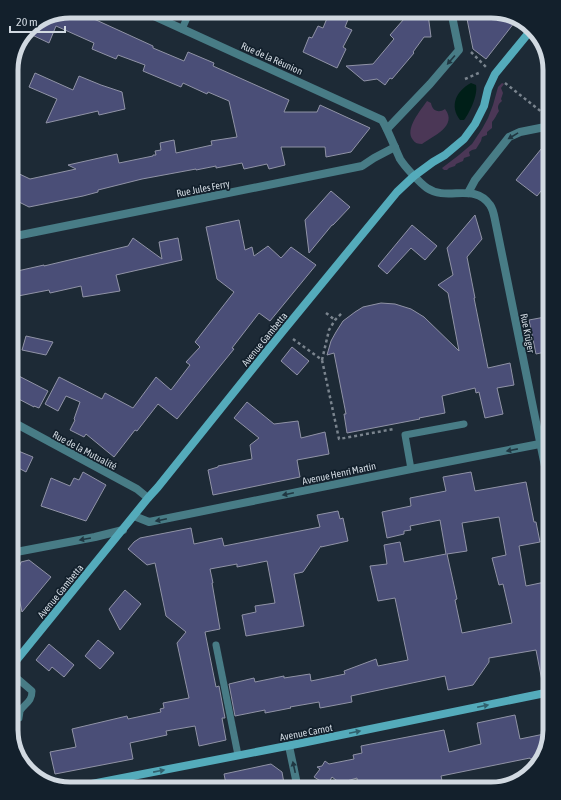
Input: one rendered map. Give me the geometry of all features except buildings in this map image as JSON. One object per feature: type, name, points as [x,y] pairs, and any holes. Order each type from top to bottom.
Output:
[{"type":"street","name":"Rue de la Réunion","points":[[158,18],[382,120],[387,129]]},
{"type":"street","points":[[453,18],[460,50],[387,129],[401,160],[414,176],[427,188],[435,192],[446,194],[468,193],[475,180],[509,137],[520,132],[543,127]]},
{"type":"street","name":"Avenue Gambetta","points":[[18,658],[397,192],[414,176],[445,155],[464,139],[475,124],[484,106],[488,89],[495,74],[529,34]]},
{"type":"street","name":"Rue Jules Ferry","points":[[18,236],[362,166],[395,147]]},
{"type":"street","name":"Rue Krüger","points":[[468,193],[477,194],[484,199],[490,206],[495,220],[543,458]]},
{"type":"street","name":"Rue de la Mutualité","points":[[18,425],[137,489],[148,498]]},
{"type":"street","name":"Avenue Henri Martin","points":[[134,516],[149,522],[543,443]]},
{"type":"street","points":[[18,552],[123,530]]},
{"type":"street","name":"Avenue Carnot","points":[[102,782],[289,746],[543,693]]},
{"type":"street","points":[[289,746],[297,782]]},
{"type":"lane","points":[[182,29],[187,18]]},
{"type":"lane","points":[[411,469],[404,436],[464,424]]},
{"type":"lane","points":[[216,645],[238,756]]},
{"type":"lane","points":[[18,679],[32,691],[32,697],[20,712],[18,718]]},
{"type":"path","points":[[458,45],[465,46],[488,69],[464,79]]},
{"type":"path","points":[[501,80],[543,113]]},
{"type":"path","points":[[326,313],[335,320]]},
{"type":"path","points":[[342,313],[335,320],[329,330],[322,360],[339,439],[396,429]]},
{"type":"path","points":[[283,331],[322,360]]},
{"type":"shaded area","points":[[471,83],[476,85],[475,98],[464,120],[460,120],[455,109],[456,99],[461,90]]},
{"type":"shaded area","points":[[502,83],[504,84],[501,88],[503,93],[501,99],[502,101],[498,106],[499,111],[492,122],[492,128],[487,132],[487,135],[482,137],[476,149],[469,152],[470,156],[464,158],[463,161],[455,166],[444,170],[442,168],[472,144],[482,129],[493,105],[498,87]]},
{"type":"shaded area","points":[[427,101],[431,103],[433,108],[438,111],[445,109],[448,115],[448,121],[438,134],[422,144],[419,144],[413,140],[411,136],[412,125]]}]
